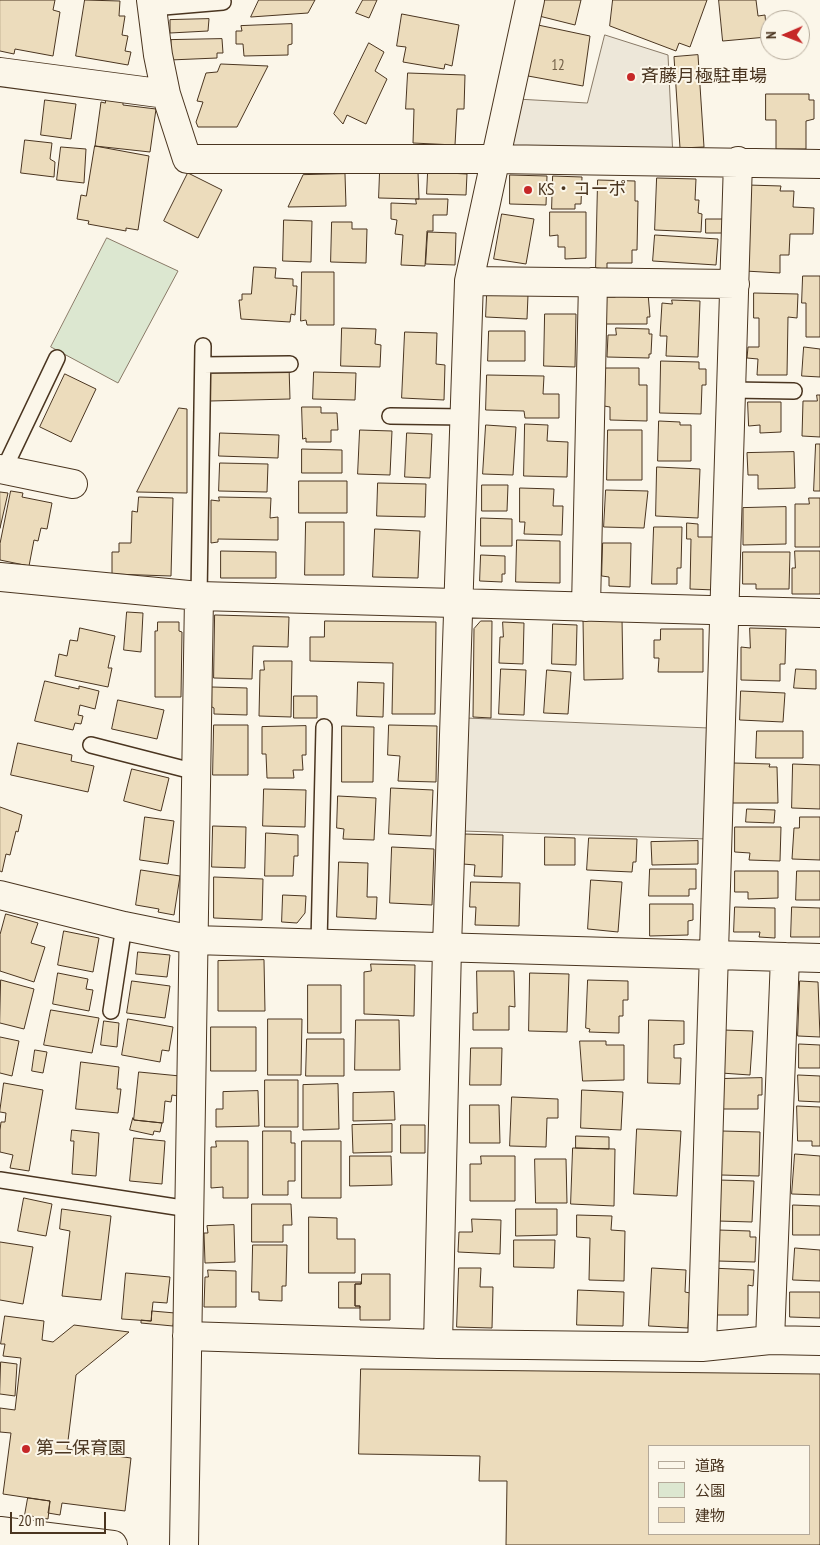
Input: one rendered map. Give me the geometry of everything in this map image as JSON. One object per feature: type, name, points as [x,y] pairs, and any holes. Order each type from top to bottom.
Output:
[{"type":"street","points":[[438,1344],[447,947],[469,281],[530,0]]},
{"type":"street","points":[[151,4],[166,94],[187,159],[494,159],[738,161],[820,164]]},
{"type":"street","points":[[0,72],[166,94]]},
{"type":"street","points":[[702,1347],[726,610],[738,161]]},
{"type":"street","points":[[469,281],[735,284]]},
{"type":"street","points":[[586,606],[593,282]]},
{"type":"street","points":[[2,469],[73,484]]},
{"type":"street","points":[[0,576],[198,596],[820,613]]},
{"type":"street","points":[[184,1545],[198,596]]},
{"type":"street","points":[[0,895],[124,926],[193,940],[820,958]]},
{"type":"street","points":[[770,1340],[784,957]]},
{"type":"street","points":[[187,1336],[438,1344],[702,1347],[770,1340],[820,1341]]},
{"type":"street","points":[[0,1531],[114,1545]]},
{"type":"lane","points":[[151,4],[223,2]]},
{"type":"lane","points":[[198,596],[203,346]]},
{"type":"lane","points":[[2,469],[56,358]]},
{"type":"lane","points":[[202,365],[290,364]]},
{"type":"lane","points":[[732,390],[794,391]]},
{"type":"lane","points":[[390,416],[465,417]]},
{"type":"lane","points":[[319,943],[324,727]]},
{"type":"lane","points":[[90,744],[196,772]]},
{"type":"lane","points":[[111,1011],[124,926]]},
{"type":"lane","points":[[0,1180],[189,1209]]},
{"type":"green space","points":[[107,238],[178,271],[118,383],[51,347]]},
{"type":"shaded area","name":"斉藤月極駐車場","points":[[605,35],[668,55],[673,158],[517,155],[506,143],[517,99],[587,103]]},
{"type":"shaded area","points":[[466,718],[709,728],[708,839],[462,831]]},
{"type":"building","points":[[0,0],[55,0],[53,10],[60,12],[53,56],[15,49],[14,54],[0,51]]},
{"type":"building","points":[[85,0],[120,1],[119,16],[125,16],[122,35],[128,36],[125,51],[131,52],[128,65],[76,56]]},
{"type":"building","points":[[259,0],[315,0],[308,13],[251,17]]},
{"type":"building","points":[[363,0],[377,0],[369,18],[356,13]]},
{"type":"building","points":[[543,0],[581,0],[575,25],[539,16]]},
{"type":"building","points":[[613,0],[707,0],[690,47],[679,43],[676,51],[610,26]]},
{"type":"building","points":[[719,0],[756,0],[758,16],[760,16],[760,38],[723,41]]},
{"type":"building","points":[[402,14],[459,25],[452,66],[445,64],[444,69],[403,62],[406,47],[397,46]]},
{"type":"building","points":[[209,19],[208,31],[170,33],[170,20]]},
{"type":"building","points":[[292,24],[292,44],[288,45],[288,55],[244,56],[243,44],[236,44],[236,31],[242,31],[241,26]]},
{"type":"building","points":[[538,25],[590,36],[583,86],[528,76]]},
{"type":"building","points":[[222,39],[223,53],[217,53],[217,58],[170,60],[171,40]]},
{"type":"building","points":[[369,43],[384,52],[375,71],[387,79],[366,124],[347,115],[343,124],[334,114]]},
{"type":"building","points":[[698,55],[704,147],[680,148],[674,57]]},
{"type":"building","points":[[221,64],[268,66],[237,127],[198,127],[196,122],[203,102],[197,101],[206,73],[217,72]]},
{"type":"building","points":[[408,73],[465,75],[464,109],[457,109],[455,145],[413,143],[414,109],[406,109]]},
{"type":"building","points":[[766,94],[809,94],[809,100],[814,100],[814,119],[806,121],[806,149],[776,149],[776,120],[766,120]]},
{"type":"building","points":[[106,98],[123,100],[123,105],[156,109],[150,152],[95,146],[101,102],[105,103]]},
{"type":"building","points":[[45,100],[76,104],[71,139],[41,135]]},
{"type":"building","points":[[25,140],[52,143],[50,159],[55,162],[54,177],[21,173]]},
{"type":"building","points":[[95,146],[149,156],[138,230],[126,228],[126,231],[88,224],[89,221],[77,219],[81,195],[86,196]]},
{"type":"building","points":[[61,147],[86,149],[84,183],[57,180]]},
{"type":"building","points":[[380,171],[418,172],[419,199],[379,198]]},
{"type":"building","points":[[428,172],[467,174],[466,195],[427,194]]},
{"type":"building","points":[[188,173],[222,190],[198,238],[164,221]]},
{"type":"building","points":[[345,174],[346,206],[288,207],[303,175]]},
{"type":"building","name":"KS・コーポ","points":[[510,175],[547,176],[546,205],[510,204]]},
{"type":"building","points":[[553,176],[582,177],[581,204],[575,204],[575,209],[552,209]]},
{"type":"building","points":[[657,178],[696,179],[695,200],[699,200],[698,213],[702,214],[701,232],[655,230]]},
{"type":"building","points":[[598,180],[635,181],[635,201],[638,201],[637,250],[632,250],[632,263],[607,263],[607,269],[596,268]]},
{"type":"building","points":[[748,185],[781,186],[780,191],[794,191],[793,207],[814,208],[813,234],[790,234],[789,255],[780,255],[780,273],[745,271]]},
{"type":"building","points":[[416,199],[448,199],[447,215],[433,215],[433,231],[427,231],[425,266],[401,265],[403,235],[395,234],[397,220],[391,219],[391,203],[416,204]]},
{"type":"building","points":[[550,212],[586,212],[586,258],[565,259],[565,247],[558,247],[558,235],[550,236]]},
{"type":"building","points":[[502,214],[534,219],[526,264],[494,259]]},
{"type":"building","points":[[706,219],[725,219],[725,233],[706,233]]},
{"type":"building","points":[[284,220],[312,221],[311,262],[283,261]]},
{"type":"building","points":[[332,222],[352,222],[352,229],[367,229],[366,263],[331,262]]},
{"type":"building","points":[[428,232],[456,233],[455,265],[426,264]]},
{"type":"building","points":[[655,235],[718,239],[716,265],[653,261]]},
{"type":"building","points":[[254,267],[276,268],[275,278],[293,279],[293,286],[297,286],[295,315],[291,314],[290,322],[241,319],[239,300],[242,300],[242,294],[251,294]]},
{"type":"building","points":[[302,272],[334,272],[334,325],[307,325],[306,320],[301,321]]},
{"type":"building","points":[[803,276],[820,276],[820,337],[806,337],[806,303],[802,303]]},
{"type":"building","points":[[616,293],[648,293],[650,317],[647,317],[647,324],[606,324],[606,297],[615,297]]},
{"type":"building","points":[[754,293],[798,294],[797,318],[788,317],[787,375],[757,375],[758,359],[747,358],[748,347],[759,347],[759,318],[754,318]]},
{"type":"building","points":[[487,294],[528,295],[527,319],[486,317]]},
{"type":"building","points":[[672,300],[700,301],[698,357],[666,356],[667,336],[660,336],[662,303],[672,304]]},
{"type":"building","points":[[545,314],[576,314],[575,367],[544,366]]},
{"type":"building","points":[[342,328],[376,329],[375,344],[381,345],[380,367],[341,366]]},
{"type":"building","points":[[616,328],[649,329],[649,334],[652,334],[649,358],[607,357],[608,335],[616,335]]},
{"type":"building","points":[[489,331],[525,331],[525,361],[488,361]]},
{"type":"building","points":[[405,332],[437,333],[436,364],[445,365],[444,400],[402,398]]},
{"type":"building","points":[[804,347],[820,349],[820,377],[802,376]]},
{"type":"building","points":[[661,361],[699,362],[699,369],[706,369],[706,385],[702,385],[701,414],[660,413]]},
{"type":"building","points":[[289,366],[290,399],[210,401],[209,368]]},
{"type":"building","points":[[606,368],[639,368],[639,385],[647,385],[647,421],[610,420],[610,407],[604,406]]},
{"type":"building","points":[[314,372],[356,373],[355,400],[313,399]]},
{"type":"building","points":[[65,374],[96,389],[71,442],[40,427]]},
{"type":"building","points":[[487,375],[544,376],[543,394],[559,394],[559,418],[525,418],[524,411],[486,410]]},
{"type":"building","points":[[817,395],[820,395],[820,437],[802,436],[803,401],[817,401]]},
{"type":"building","points":[[748,402],[781,402],[781,432],[760,433],[760,425],[749,426]]},
{"type":"building","points":[[302,407],[321,407],[321,413],[337,413],[338,430],[331,430],[331,442],[306,442],[306,438],[303,439]]},
{"type":"building","points":[[179,408],[187,409],[187,493],[137,492]]},
{"type":"building","points":[[659,421],[680,422],[680,425],[691,425],[691,461],[658,461]]},
{"type":"building","points":[[525,424],[548,425],[547,441],[568,442],[567,477],[524,476]]},
{"type":"building","points":[[486,425],[516,427],[513,475],[483,474]]},
{"type":"building","points":[[360,430],[392,431],[390,475],[358,474]]},
{"type":"building","points":[[608,430],[642,430],[642,480],[607,480]]},
{"type":"building","points":[[220,433],[279,435],[278,458],[219,456]]},
{"type":"building","points":[[407,433],[432,434],[430,478],[405,477]]},
{"type":"building","points":[[816,444],[820,444],[820,491],[814,491]]},
{"type":"building","points":[[302,449],[342,450],[342,473],[302,473]]},
{"type":"building","points":[[794,452],[795,488],[758,489],[758,475],[748,475],[747,453]]},
{"type":"building","points":[[220,463],[268,464],[267,492],[219,491]]},
{"type":"building","points":[[657,467],[700,469],[698,518],[656,516]]},
{"type":"building","points":[[299,481],[347,481],[347,513],[299,513]]},
{"type":"building","points":[[378,483],[426,484],[425,517],[377,516]]},
{"type":"building","points":[[482,485],[508,485],[507,511],[482,511]]},
{"type":"building","points":[[520,488],[554,489],[553,506],[563,506],[562,535],[524,534],[525,522],[520,522]]},
{"type":"building","points":[[606,490],[648,491],[644,528],[604,527]]},
{"type":"building","points":[[11,491],[23,493],[22,497],[52,503],[47,529],[41,528],[38,541],[34,540],[29,566],[0,560],[0,544]]},
{"type":"building","points":[[0,492],[8,493],[0,528]]},
{"type":"building","points":[[139,497],[173,498],[171,576],[112,574],[112,552],[119,552],[119,543],[131,543],[132,511],[137,512]]},
{"type":"building","points":[[219,497],[271,498],[270,518],[278,517],[278,540],[218,539],[218,542],[211,543],[211,500],[219,501]]},
{"type":"building","points":[[809,498],[820,498],[820,547],[795,547],[795,504],[809,504]]},
{"type":"building","points":[[786,507],[786,544],[743,545],[743,508]]},
{"type":"building","points":[[481,518],[512,519],[512,546],[481,546]]},
{"type":"building","points":[[306,522],[344,522],[344,575],[305,575]]},
{"type":"building","points":[[687,523],[698,524],[698,537],[713,537],[715,590],[690,589],[691,539],[687,539]]},
{"type":"building","points":[[654,527],[682,527],[681,568],[677,568],[677,584],[652,584]]},
{"type":"building","points":[[375,529],[420,531],[418,578],[373,577]]},
{"type":"building","points":[[517,540],[560,541],[560,583],[516,582]]},
{"type":"building","points":[[603,543],[631,543],[630,587],[609,586],[609,577],[602,576]]},
{"type":"building","points":[[221,551],[276,552],[276,578],[221,578]]},
{"type":"building","points":[[795,551],[820,551],[820,594],[792,594],[792,568],[795,568]]},
{"type":"building","points":[[743,552],[790,552],[789,589],[756,589],[756,584],[743,584]]},
{"type":"building","points":[[481,555],[505,556],[505,574],[502,574],[502,582],[480,581]]},
{"type":"building","points":[[127,612],[143,613],[141,652],[124,650]]},
{"type":"building","points":[[215,615],[289,617],[288,647],[253,646],[252,679],[214,678]]},
{"type":"building","points":[[622,618],[623,679],[584,680],[583,619]]},
{"type":"building","points":[[325,621],[436,622],[435,714],[392,714],[393,663],[310,661],[310,637],[324,637]]},
{"type":"building","points":[[481,621],[492,621],[491,718],[473,717],[474,629]]},
{"type":"building","points":[[158,622],[179,622],[179,631],[182,632],[181,697],[155,697],[155,631],[157,631]]},
{"type":"building","points":[[503,622],[524,623],[523,664],[499,663],[500,637],[503,637]]},
{"type":"building","points":[[553,624],[577,625],[576,665],[552,664]]},
{"type":"building","points":[[80,628],[115,636],[108,668],[112,668],[108,687],[55,676],[59,654],[67,656],[70,640],[77,641]]},
{"type":"building","points":[[750,628],[786,629],[785,664],[780,664],[780,681],[741,680],[741,647],[750,648]]},
{"type":"building","points":[[661,629],[703,629],[703,672],[658,672],[659,658],[654,658],[654,640],[660,640]]},
{"type":"building","points":[[264,661],[292,661],[291,717],[259,716],[260,670],[264,670]]},
{"type":"building","points":[[501,669],[526,670],[524,715],[499,714]]},
{"type":"building","points":[[796,669],[816,670],[816,689],[794,688]]},
{"type":"building","points":[[547,670],[571,672],[568,714],[544,713]]},
{"type":"building","points":[[45,681],[79,689],[79,686],[99,691],[95,709],[80,705],[78,715],[83,716],[81,724],[75,723],[73,730],[35,721]]},
{"type":"building","points":[[358,682],[384,683],[383,717],[357,716]]},
{"type":"building","points":[[212,687],[247,688],[247,715],[214,714]]},
{"type":"building","points":[[741,691],[785,693],[783,722],[740,720]]},
{"type":"building","points":[[294,696],[317,696],[317,718],[294,718]]},
{"type":"building","points":[[118,700],[164,710],[157,739],[112,729]]},
{"type":"building","points":[[214,725],[248,725],[248,775],[213,775]]},
{"type":"building","points":[[389,725],[437,726],[436,782],[398,781],[400,756],[388,755]]},
{"type":"building","points":[[306,726],[306,755],[302,755],[303,770],[293,770],[294,778],[267,778],[266,754],[262,754],[262,727]]},
{"type":"building","points":[[342,726],[374,727],[373,782],[342,782]]},
{"type":"building","points":[[757,731],[803,731],[803,758],[756,758]]},
{"type":"building","points":[[18,743],[72,755],[71,761],[94,766],[88,792],[11,775]]},
{"type":"building","points":[[733,763],[770,764],[769,767],[777,767],[778,803],[733,803]]},
{"type":"building","points":[[793,764],[820,765],[820,809],[792,808]]},
{"type":"building","points":[[132,769],[169,778],[161,811],[124,801]]},
{"type":"building","points":[[391,788],[433,790],[431,836],[389,834]]},
{"type":"building","points":[[264,789],[306,790],[305,827],[263,826]]},
{"type":"building","points":[[338,796],[376,798],[374,840],[343,839],[344,829],[337,828]]},
{"type":"building","points":[[0,807],[22,815],[10,855],[6,854],[2,872],[0,871]]},
{"type":"building","points":[[747,809],[775,810],[774,823],[746,822]]},
{"type":"building","points":[[145,817],[174,821],[168,864],[140,860]]},
{"type":"building","points":[[800,817],[820,817],[820,860],[792,859],[794,828],[799,828]]},
{"type":"building","points":[[213,826],[246,827],[245,868],[212,867]]},
{"type":"building","points":[[735,827],[781,827],[780,861],[749,860],[750,853],[735,852]]},
{"type":"building","points":[[266,833],[298,835],[298,856],[294,856],[293,876],[265,876]]},
{"type":"building","points":[[464,834],[503,835],[502,877],[474,876],[475,865],[463,864]]},
{"type":"building","points":[[545,837],[575,838],[575,865],[545,865]]},
{"type":"building","points":[[589,838],[637,839],[636,862],[633,862],[632,872],[587,870]]},
{"type":"building","points":[[698,841],[698,864],[652,865],[651,842]]},
{"type":"building","points":[[392,847],[434,849],[432,905],[390,903]]},
{"type":"building","points":[[339,862],[368,863],[367,897],[377,897],[376,919],[337,917]]},
{"type":"building","points":[[650,869],[696,869],[696,889],[689,889],[689,896],[649,896]]},
{"type":"building","points":[[141,870],[180,876],[174,915],[158,912],[159,909],[136,905]]},
{"type":"building","points":[[735,871],[778,871],[778,898],[748,899],[748,892],[735,892]]},
{"type":"building","points":[[797,871],[820,871],[820,900],[796,900]]},
{"type":"building","points":[[214,877],[263,879],[262,920],[214,918]]},
{"type":"building","points":[[591,880],[622,882],[618,932],[588,929]]},
{"type":"building","points":[[471,882],[520,883],[519,926],[475,925],[476,907],[470,907]]},
{"type":"building","points":[[283,895],[306,896],[305,913],[297,923],[282,922]]},
{"type":"building","points":[[650,904],[693,904],[693,920],[688,921],[688,935],[650,936]]},
{"type":"building","points":[[735,907],[775,908],[775,938],[759,937],[760,932],[734,932]]},
{"type":"building","points":[[792,907],[820,908],[820,937],[791,937]]},
{"type":"building","points":[[6,914],[38,923],[31,943],[45,947],[34,982],[0,971],[0,935]]},
{"type":"building","points":[[64,931],[99,938],[93,972],[58,965]]},
{"type":"building","points":[[138,952],[170,955],[167,977],[136,974]]},
{"type":"building","points":[[264,960],[265,1011],[218,1011],[218,961]]},
{"type":"building","points":[[371,964],[415,965],[414,1016],[364,1014],[364,972],[371,971]]},
{"type":"building","points":[[477,971],[514,971],[515,1007],[509,1006],[509,1030],[473,1030],[473,1013],[477,1013]]},
{"type":"building","points":[[58,973],[88,979],[86,989],[93,990],[89,1011],[53,1004]]},
{"type":"building","points":[[530,973],[569,974],[567,1032],[529,1031]]},
{"type":"building","points":[[1,980],[34,989],[24,1029],[0,1023]]},
{"type":"building","points":[[588,980],[628,981],[628,1000],[623,1000],[623,1016],[619,1016],[619,1033],[589,1032],[590,1029],[586,1028]]},
{"type":"building","points":[[132,981],[170,986],[165,1018],[127,1013]]},
{"type":"building","points":[[800,981],[818,982],[820,1037],[798,1036]]},
{"type":"building","points":[[308,985],[341,985],[341,1033],[308,1033]]},
{"type":"building","points":[[51,1010],[99,1018],[92,1053],[44,1045]]},
{"type":"building","points":[[128,1019],[173,1027],[169,1051],[162,1050],[160,1062],[122,1055]]},
{"type":"building","points":[[268,1019],[302,1019],[301,1075],[268,1075]]},
{"type":"building","points":[[356,1020],[399,1020],[400,1070],[355,1070]]},
{"type":"building","points":[[649,1020],[684,1021],[684,1044],[674,1045],[674,1058],[681,1058],[680,1084],[648,1083]]},
{"type":"building","points":[[104,1021],[119,1023],[117,1047],[101,1045]]},
{"type":"building","points":[[211,1027],[256,1027],[256,1071],[211,1071]]},
{"type":"building","points":[[723,1030],[753,1031],[750,1075],[721,1073]]},
{"type":"building","points":[[0,1037],[19,1041],[12,1076],[0,1073]]},
{"type":"building","points":[[307,1039],[344,1039],[344,1076],[306,1076]]},
{"type":"building","points":[[580,1041],[606,1041],[606,1045],[624,1045],[624,1080],[583,1081]]},
{"type":"building","points":[[799,1044],[820,1045],[820,1068],[799,1068]]},
{"type":"building","points":[[471,1048],[502,1048],[501,1085],[470,1085]]},
{"type":"building","points":[[35,1050],[47,1052],[43,1073],[32,1071]]},
{"type":"building","points":[[81,1062],[119,1067],[117,1089],[121,1089],[118,1113],[76,1109]]},
{"type":"building","points":[[139,1072],[180,1076],[178,1096],[172,1095],[171,1102],[165,1101],[163,1123],[134,1120]]},
{"type":"building","points":[[798,1075],[820,1076],[820,1102],[799,1101]]},
{"type":"building","points":[[762,1078],[762,1095],[758,1095],[758,1109],[723,1109],[719,1079]]},
{"type":"building","points":[[265,1080],[298,1080],[298,1127],[265,1127]]},
{"type":"building","points":[[4,1083],[43,1090],[29,1171],[10,1168],[13,1155],[0,1152],[1,1122],[5,1122],[6,1113],[0,1112]]},
{"type":"building","points":[[338,1084],[339,1129],[303,1130],[303,1085]]},
{"type":"building","points":[[582,1090],[623,1092],[621,1130],[581,1128]]},
{"type":"building","points":[[258,1091],[259,1126],[216,1127],[216,1109],[223,1109],[223,1092]]},
{"type":"building","points":[[394,1092],[395,1120],[353,1121],[353,1093]]},
{"type":"building","points":[[512,1097],[558,1099],[558,1118],[547,1118],[546,1147],[510,1146]]},
{"type":"building","points":[[470,1105],[499,1105],[500,1143],[470,1143]]},
{"type":"building","points":[[797,1106],[820,1107],[820,1146],[812,1146],[812,1141],[798,1141]]},
{"type":"building","points":[[133,1118],[134,1120],[162,1123],[160,1132],[154,1131],[153,1135],[130,1130]]},
{"type":"building","points":[[392,1124],[392,1152],[353,1153],[352,1125]]},
{"type":"building","points":[[401,1125],[425,1125],[425,1153],[401,1153]]},
{"type":"building","points":[[637,1129],[681,1131],[677,1196],[634,1194]]},
{"type":"building","points":[[72,1130],[99,1133],[96,1176],[72,1174],[74,1141],[71,1141]]},
{"type":"building","points":[[263,1131],[291,1131],[291,1143],[295,1143],[295,1181],[288,1181],[288,1195],[263,1195]]},
{"type":"building","points":[[722,1131],[760,1132],[759,1176],[721,1175]]},
{"type":"building","points":[[576,1136],[609,1137],[609,1149],[576,1148]]},
{"type":"building","points":[[134,1138],[165,1141],[162,1184],[130,1181]]},
{"type":"building","points":[[216,1141],[248,1141],[248,1198],[223,1198],[223,1187],[211,1188],[211,1147],[216,1147]]},
{"type":"building","points":[[302,1141],[341,1141],[341,1198],[302,1198]]},
{"type":"building","points":[[573,1148],[615,1149],[614,1206],[571,1204]]},
{"type":"building","points":[[795,1154],[820,1156],[820,1195],[792,1194]]},
{"type":"building","points":[[350,1156],[391,1156],[392,1185],[350,1186]]},
{"type":"building","points":[[481,1156],[515,1156],[515,1201],[470,1201],[470,1164],[481,1164]]},
{"type":"building","points":[[535,1159],[566,1159],[567,1203],[536,1203]]},
{"type":"building","points":[[719,1180],[754,1181],[752,1222],[718,1221]]},
{"type":"building","points":[[24,1198],[52,1204],[46,1236],[18,1231]]},
{"type":"building","points":[[252,1204],[291,1204],[292,1225],[283,1225],[283,1242],[252,1242]]},
{"type":"building","points":[[793,1205],[820,1206],[820,1235],[793,1235]]},
{"type":"building","points":[[62,1209],[111,1216],[101,1300],[62,1296],[70,1231],[60,1229]]},
{"type":"building","points":[[516,1209],[557,1209],[557,1235],[516,1236]]},
{"type":"building","points":[[577,1215],[612,1216],[611,1230],[625,1231],[624,1281],[589,1280],[590,1238],[577,1237]]},
{"type":"building","points":[[309,1217],[337,1218],[337,1239],[355,1239],[355,1273],[309,1273]]},
{"type":"building","points":[[472,1219],[501,1220],[500,1254],[458,1252],[459,1232],[472,1232]]},
{"type":"building","points":[[234,1225],[235,1262],[205,1263],[204,1233],[208,1233],[207,1226]]},
{"type":"building","points":[[718,1230],[750,1231],[750,1237],[756,1237],[755,1262],[717,1261]]},
{"type":"building","points":[[514,1240],[555,1240],[554,1268],[514,1267]]},
{"type":"building","points":[[0,1242],[33,1247],[23,1304],[0,1300]]},
{"type":"building","points":[[253,1245],[287,1245],[286,1286],[282,1286],[282,1301],[259,1300],[259,1292],[252,1292]]},
{"type":"building","points":[[795,1248],[820,1250],[820,1281],[793,1280]]},
{"type":"building","points":[[459,1268],[481,1268],[480,1287],[493,1287],[492,1328],[457,1327]]},
{"type":"building","points":[[652,1268],[686,1270],[685,1292],[690,1293],[688,1328],[649,1326]]},
{"type":"building","points":[[711,1268],[754,1270],[753,1286],[748,1285],[748,1315],[715,1315]]},
{"type":"building","points":[[208,1270],[236,1271],[236,1307],[204,1307],[205,1277],[208,1277]]},
{"type":"building","points":[[126,1273],[170,1277],[167,1303],[153,1302],[151,1321],[122,1319]]},
{"type":"building","points":[[362,1274],[390,1274],[390,1320],[360,1320],[360,1306],[355,1306],[355,1284],[361,1284]]},
{"type":"building","points":[[339,1282],[361,1282],[361,1284],[355,1284],[355,1306],[360,1306],[360,1308],[339,1308]]},
{"type":"building","points":[[578,1290],[624,1292],[623,1326],[577,1325]]},
{"type":"building","points":[[790,1292],[820,1292],[820,1318],[790,1317]]},
{"type":"building","points":[[152,1311],[175,1313],[173,1326],[141,1323],[141,1320],[151,1321]]},
{"type":"building","points":[[5,1316],[44,1321],[42,1340],[53,1342],[74,1325],[129,1332],[76,1375],[67,1449],[131,1458],[125,1511],[62,1503],[60,1515],[48,1513],[50,1501],[3,1494],[11,1433],[0,1432],[0,1408],[15,1410],[21,1358],[3,1356],[5,1344],[1,1344]]},
{"type":"building","points":[[1,1362],[17,1364],[15,1396],[0,1394]]},
{"type":"building","points":[[361,1369],[820,1374],[820,1545],[506,1545],[507,1481],[479,1481],[480,1456],[359,1454]]},
{"type":"building","points":[[28,1498],[50,1501],[48,1519],[25,1515]]},
{"type":"place","name":"斉藤月極駐車場","points":[[631,77]]},
{"type":"place","name":"KS・コーポ","points":[[528,190]]},
{"type":"place","name":"第二保育園","points":[[26,1449]]}]
